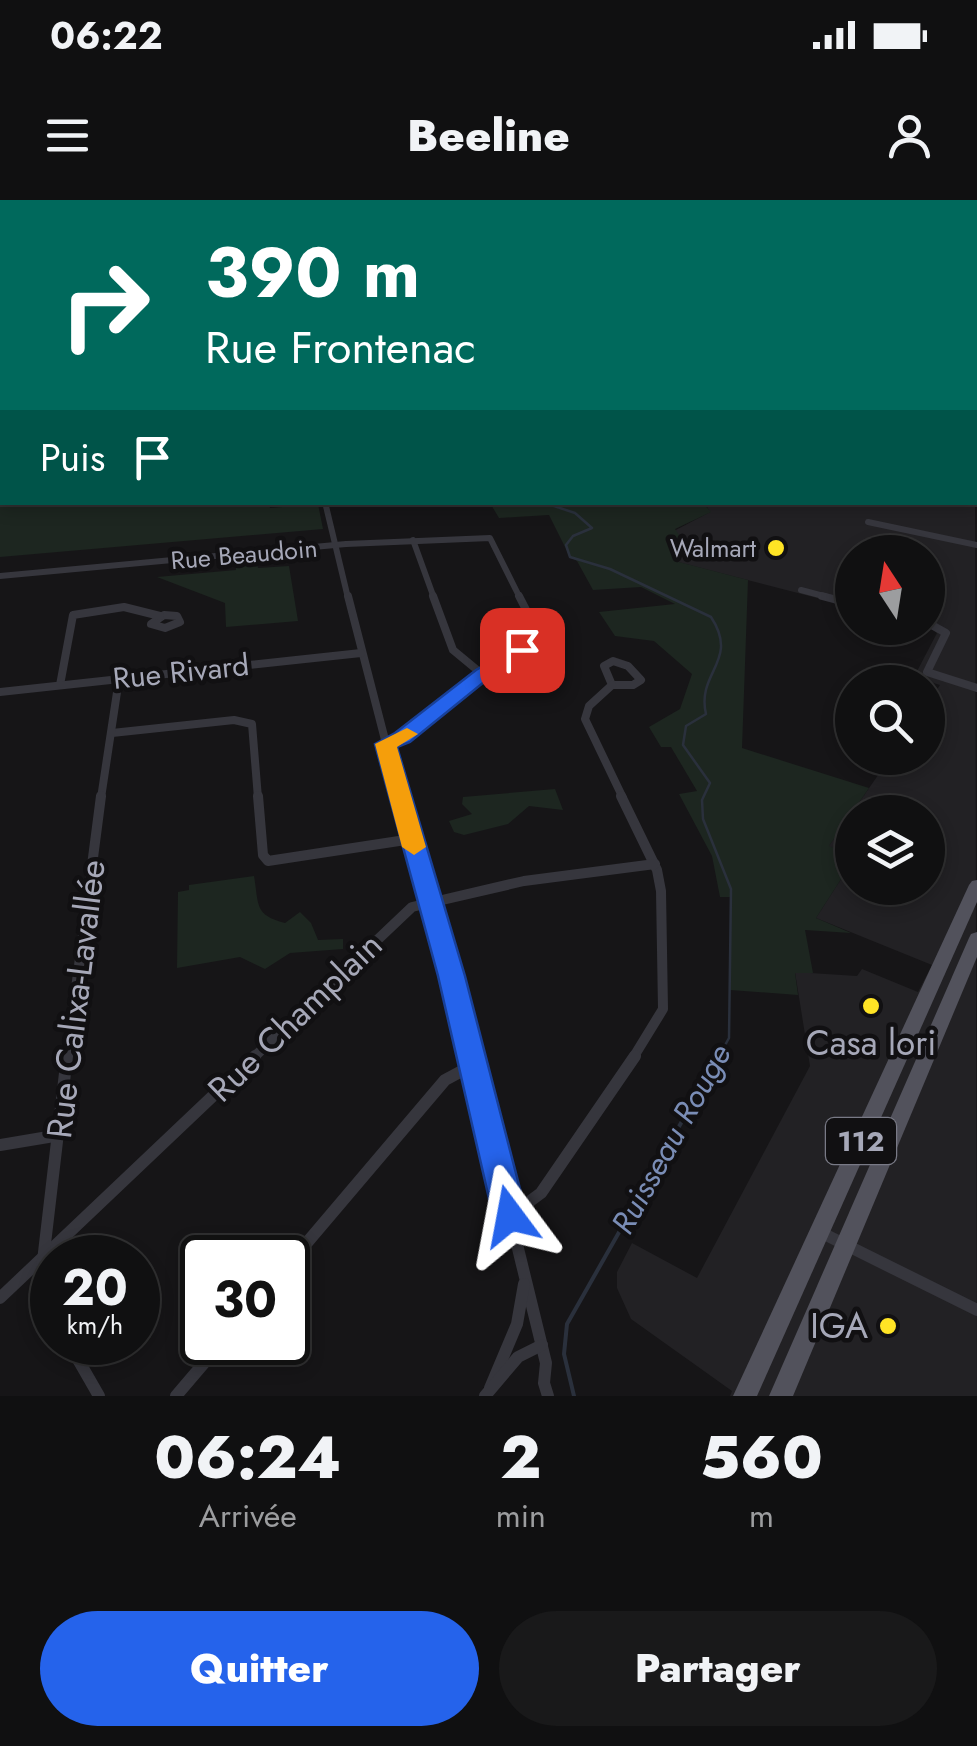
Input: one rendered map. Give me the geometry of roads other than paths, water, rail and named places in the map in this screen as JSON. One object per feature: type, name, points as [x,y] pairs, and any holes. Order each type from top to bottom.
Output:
[{"type":"main road","name":"112","points":[[744,1396],[977,884]]},
{"type":"main road","name":"112","points":[[781,1396],[977,938]]},
{"type":"street","points":[[326,505],[361,653],[474,1065],[542,1346],[548,1396]]},
{"type":"street","points":[[868,522],[977,545]]},
{"type":"street","name":"Rue Beaudoin","points":[[0,576],[335,546],[488,538],[495,543],[541,640],[482,674]]},
{"type":"street","points":[[386,744],[402,738],[482,674],[453,650],[413,540]]},
{"type":"street","points":[[801,590],[835,599]]},
{"type":"street","points":[[60,685],[74,616],[86,610],[124,606],[160,616]]},
{"type":"street","points":[[940,645],[927,672],[977,688]]},
{"type":"street","name":"Rue Rivard","points":[[0,692],[361,653]]},
{"type":"street","points":[[510,1216],[541,1192],[659,1021],[663,1009],[661,891],[655,864],[584,719],[589,706],[612,685],[633,685],[641,680],[628,666],[613,661],[604,666],[612,685]]},
{"type":"street","name":"Rue Calixa-Lavallée","points":[[47,1235],[83,918],[120,679]]},
{"type":"street","points":[[112,733],[234,720],[252,724],[262,855],[268,861],[412,838]]},
{"type":"street","name":"Rue Champlain","points":[[64,1235],[400,915],[430,900],[535,879],[655,864]]},
{"type":"street","points":[[310,1239],[438,1087],[455,1072],[474,1065]]},
{"type":"street","points":[[0,1144],[60,1135]]},
{"type":"street","points":[[819,1232],[977,1310]]},
{"type":"street","name":"Rue Champlain","points":[[0,1298],[30,1268]]},
{"type":"street","points":[[487,1392],[517,1324],[524,1282]]},
{"type":"street","points":[[487,1392],[518,1357],[542,1346]]},
{"type":"street","points":[[81,1365],[99,1396]]},
{"type":"street","points":[[176,1396],[202,1365]]},
{"type":"waterway","name":"Ruisseau Rouge","points":[[551,505],[575,513],[592,528],[573,536],[566,545],[570,557],[610,569],[711,617],[719,632],[720,656],[707,687],[706,714],[686,726],[683,745],[710,783],[702,800],[703,819],[731,889],[729,1038],[718,1058]]},
{"type":"waterway","name":"Ruisseau Rouge","points":[[574,1396],[564,1354],[567,1324],[719,1056]]},
{"type":"place","name":"Walmart","points":[[776,548]]},
{"type":"place","name":"Casa lori","points":[[871,1006]]},
{"type":"place","name":"IGA","points":[[888,1326]]}]
